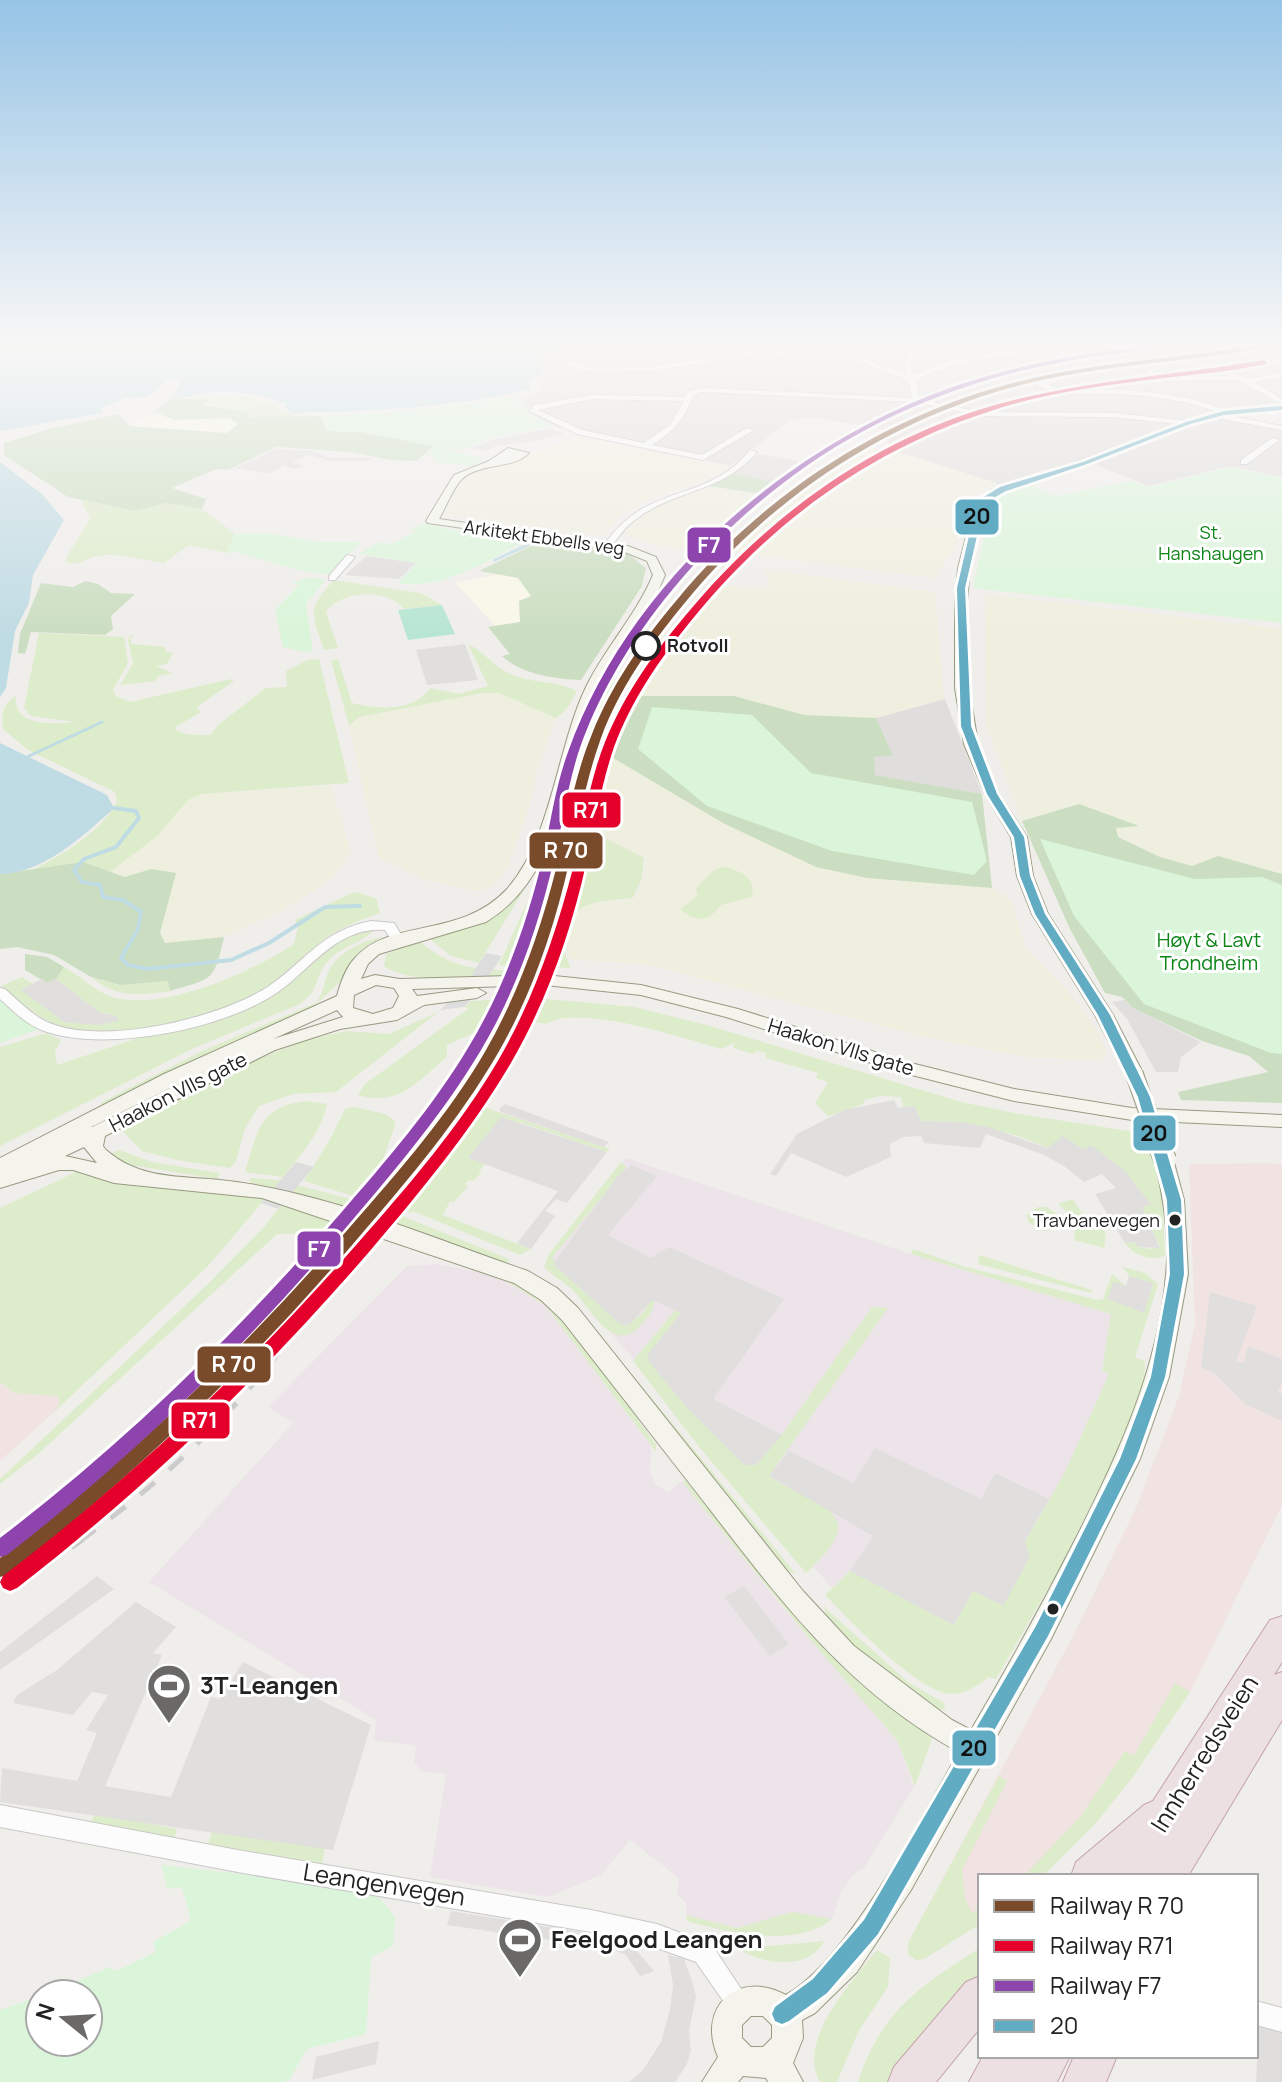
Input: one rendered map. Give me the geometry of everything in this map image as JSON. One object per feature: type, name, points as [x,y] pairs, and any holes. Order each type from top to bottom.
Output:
[{"type":"highway","name":"Innherredsveien","points":[[1167,1874],[1192,1807],[1282,1631]]},
{"type":"highway","name":"Innherredsveien","points":[[1129,1874],[1192,1807],[1282,1688]]},
{"type":"highway","points":[[1093,1874],[1192,1807]]},
{"type":"highway","points":[[1177,1874],[1192,1807]]},
{"type":"highway","points":[[910,2082],[978,1998]]},
{"type":"highway","points":[[990,2082],[1007,2058]]},
{"type":"highway","points":[[1032,2082],[1048,2058]]},
{"type":"highway","points":[[1084,2082],[1095,2058]]},
{"type":"street","points":[[632,443],[703,458],[728,443]]},
{"type":"street","points":[[645,446],[649,443]]},
{"type":"street","points":[[782,2014],[819,1989],[846,1961],[871,1927],[976,1747],[1042,1631],[1128,1459],[1145,1417],[1165,1347],[1177,1274],[1174,1200],[1165,1160],[1133,1071],[1104,1015],[1040,914],[1025,876],[1019,837],[992,794],[971,744],[962,688],[961,588],[979,510],[995,492],[1136,443]]},
{"type":"street","points":[[1244,462],[1276,443]]},
{"type":"street","points":[[608,545],[623,525],[652,505],[736,469],[753,452]]},
{"type":"street","name":"Arkitekt Ebbells veg","points":[[373,950],[476,921],[505,901],[529,871],[593,687],[659,575],[656,564],[646,555],[608,545],[432,521],[458,477],[493,463]]},
{"type":"street","points":[[332,578],[350,557]]},
{"type":"street","points":[[0,992],[47,1027],[70,1035],[111,1037],[136,1034],[215,1014],[268,993],[343,932],[377,924],[389,926],[399,941]]},
{"type":"street","points":[[373,950],[372,967],[408,996],[404,1007]]},
{"type":"street","points":[[362,1019],[347,1012],[344,997],[360,962],[373,950]]},
{"type":"street","name":"Haakon VIIs gate","points":[[5,1173],[171,1078],[344,997],[366,982],[545,980],[641,990],[732,1013],[902,1067],[1014,1095],[1132,1114],[1282,1121]]},
{"type":"street","name":"Haakon VIIs gate","points":[[5,1173],[97,1132],[269,1046],[308,1032],[362,1019],[391,1016],[421,1000],[497,991],[586,994],[634,1000],[724,1022],[894,1077],[1013,1107],[1135,1126],[1282,1134]]},
{"type":"street","points":[[97,1132],[93,1146],[95,1151],[112,1165],[138,1176]]},
{"type":"street","points":[[5,1173],[32,1173],[49,1165],[74,1163],[114,1176],[138,1176],[262,1191],[312,1205],[521,1277],[549,1294],[570,1314],[794,1599],[845,1654],[942,1729],[976,1747]]},
{"type":"street","name":"Leangenvegen","points":[[0,1816],[228,1859],[591,1921],[657,1936],[704,1953],[739,2004]]},
{"type":"street","points":[[757,1999],[775,2006],[782,2014],[787,2040],[780,2056],[780,2071],[738,2057],[732,2049],[727,2030],[728,2020],[739,2004],[757,1999]]},
{"type":"street","points":[[1258,2014],[1282,2020]]},
{"type":"street","points":[[718,2082],[738,2057]]},
{"type":"shaded area","points":[[484,443],[518,443],[485,451],[471,448]]},
{"type":"shaded area","points":[[630,443],[760,443],[730,466]]},
{"type":"shaded area","points":[[888,443],[1282,443],[1282,477],[1230,466],[1148,486],[1094,464],[1012,489],[890,449]]},
{"type":"shaded area","points":[[277,449],[312,451],[329,458],[374,458],[370,461],[332,461],[308,455],[292,462],[305,466],[294,469],[283,465],[270,474],[235,468]]},
{"type":"shaded area","points":[[758,454],[809,463],[783,484],[731,473]]},
{"type":"shaded area","points":[[367,556],[416,563],[399,579],[345,575]]},
{"type":"shaded area","points":[[552,563],[586,612],[495,626],[456,583]]},
{"type":"shaded area","points":[[465,644],[478,680],[427,685],[416,650]]},
{"type":"shaded area","points":[[945,699],[982,794],[874,775],[874,757],[892,756],[876,718]]},
{"type":"shaded area","points":[[42,979],[47,983],[56,979],[99,1012],[116,1016],[118,1021],[97,1025],[64,1022],[21,990]]},
{"type":"shaded area","name":"Høyt & Lavt Trondheim","points":[[1124,1000],[1133,1008],[1201,1042],[1181,1057],[1178,1072],[1156,1072],[1127,1019],[1112,1002]]},
{"type":"shaded area","points":[[894,1100],[898,1108],[915,1106],[921,1121],[961,1122],[988,1127],[1047,1148],[1063,1136],[1083,1149],[1091,1145],[1124,1170],[1151,1204],[1142,1207],[1160,1248],[1138,1247],[1135,1242],[1125,1243],[1095,1194],[1116,1188],[1102,1174],[1084,1182],[1042,1154],[986,1134],[980,1148],[924,1143],[921,1136],[903,1137],[890,1144],[891,1157],[846,1177],[791,1153],[776,1176],[770,1174],[797,1134],[844,1110]]},
{"type":"shaded area","points":[[505,1104],[609,1142],[604,1147],[501,1112],[499,1109]]},
{"type":"shaded area","points":[[501,1117],[607,1152],[567,1203],[556,1199],[545,1211],[555,1216],[531,1249],[517,1243],[558,1191],[468,1158]]},
{"type":"shaded area","points":[[626,1158],[911,1254],[1141,1323],[982,1670],[838,1595],[558,1272],[544,1265]]},
{"type":"shaded area","points":[[1189,1164],[1282,1165],[1282,1505],[1190,1692],[1132,1778],[1095,1824],[1044,1874],[978,1874],[978,1925],[924,1959],[916,1960],[908,1955],[908,1943],[1074,1634],[1136,1508],[1179,1396],[1195,1324]]},
{"type":"shaded area","points":[[632,1165],[657,1176],[608,1235],[651,1258],[669,1247],[784,1299],[713,1399],[782,1435],[756,1465],[744,1465],[688,1409],[649,1362],[648,1354],[681,1313],[652,1300],[629,1325],[620,1324],[553,1264],[620,1173]]},
{"type":"shaded area","points":[[437,1264],[479,1272],[509,1283],[545,1305],[651,1446],[650,1473],[656,1485],[668,1492],[682,1481],[780,1604],[897,1740],[914,1787],[864,1868],[854,1874],[841,1892],[832,1919],[792,1912],[737,1928],[686,1915],[686,1903],[677,1894],[679,1878],[630,1840],[601,1875],[548,1897],[430,1877],[446,1774],[422,1772],[414,1762],[416,1745],[374,1741],[376,1720],[149,1582],[293,1423],[268,1407],[407,1266]]},
{"type":"shaded area","points":[[1129,1276],[1153,1283],[1144,1313],[1108,1299],[1113,1282],[1126,1286]]},
{"type":"shaded area","points":[[1210,1292],[1257,1306],[1236,1361],[1244,1363],[1248,1346],[1282,1359],[1282,1383],[1278,1392],[1282,1394],[1282,1421],[1245,1404],[1215,1374],[1201,1367]]},
{"type":"shaded area","points":[[0,1382],[14,1393],[59,1396],[60,1403],[0,1461]]},
{"type":"shaded area","points":[[875,1448],[981,1499],[995,1473],[1049,1499],[1025,1541],[1030,1557],[1003,1606],[973,1591],[954,1625],[850,1571],[873,1536],[769,1476],[789,1451],[853,1483]]},
{"type":"shaded area","points":[[97,1576],[114,1589],[0,1670],[0,1652]]},
{"type":"shaded area","points":[[744,1586],[789,1644],[770,1656],[724,1597]]},
{"type":"shaded area","points":[[136,1602],[176,1627],[153,1653],[162,1655],[105,1786],[171,1797],[211,1697],[219,1699],[243,1662],[371,1725],[333,1850],[0,1802],[2,1768],[77,1781],[97,1733],[86,1730],[108,1695],[92,1692],[73,1715],[13,1703],[17,1695],[57,1670]]},
{"type":"shaded area","points":[[451,1911],[611,1937],[631,1944],[654,1971],[640,1976],[626,1955],[612,1949],[447,1925]]},
{"type":"shaded area","points":[[668,1955],[684,1959],[693,1984],[696,1997],[689,2030],[691,2051],[686,2066],[675,2082],[629,2082],[643,2070],[661,2042],[673,1985]]},
{"type":"shaded area","points":[[1259,2026],[1282,2031],[1282,2082],[1256,2082]]},
{"type":"shaded area","points":[[379,2041],[376,2064],[312,2080],[316,2057]]},
{"type":"green space","points":[[4,443],[419,443],[434,446],[416,461],[276,447],[228,470],[216,469],[172,488],[206,499],[202,509],[166,503],[135,511],[68,497],[4,455]]},
{"type":"green space","points":[[418,443],[478,443],[461,450],[437,447],[485,459],[472,466],[435,462],[438,459],[425,455],[435,447]]},
{"type":"green space","points":[[561,443],[609,443],[730,467],[700,483],[647,500],[619,517],[604,536],[446,515],[463,478]]},
{"type":"green space","points":[[872,448],[890,449],[997,483],[971,498],[956,547],[933,578],[730,552],[785,503]]},
{"type":"green space","name":"St. Hanshaugen","points":[[1230,467],[1282,478],[1282,623],[973,588],[987,524],[1001,496],[1028,484],[1056,496],[1131,481],[1150,487]]},
{"type":"green space","points":[[731,473],[783,484],[769,495],[709,486]]},
{"type":"green space","points":[[709,486],[769,495],[747,513],[711,553],[661,547],[622,535],[636,519],[662,503]]},
{"type":"green space","points":[[81,500],[135,511],[166,503],[202,509],[235,534],[227,553],[189,545],[164,563],[113,555],[97,556],[79,563],[66,562],[90,519]]},
{"type":"green space","points":[[425,523],[457,531],[532,538],[450,578],[415,584],[398,583],[417,563],[358,554],[379,542],[392,544],[416,531],[410,529]]},
{"type":"green space","points":[[268,533],[320,542],[361,542],[328,575],[236,552],[227,553],[235,534]]},
{"type":"green space","points":[[541,541],[627,553],[646,568],[642,586],[581,680],[539,674],[510,662],[502,656],[510,654],[488,627],[520,622],[519,601],[531,596],[518,578],[479,571]]},
{"type":"green space","points":[[765,572],[935,592],[944,699],[876,718],[804,715],[734,696],[642,696],[629,687],[665,633],[721,586],[770,588]]},
{"type":"green space","points":[[310,577],[326,580],[306,604],[313,651],[304,652],[283,647],[275,610],[299,585],[292,583]]},
{"type":"green space","points":[[334,580],[421,593],[442,605],[404,609],[387,598],[364,594],[342,599],[326,612],[338,648],[324,650],[315,620],[315,605]]},
{"type":"green space","points":[[86,581],[98,584],[111,593],[135,594],[111,616],[113,629],[105,635],[31,632],[25,654],[18,653],[20,634],[41,583],[73,587]]},
{"type":"green space","points":[[985,594],[1282,629],[1282,874],[1218,856],[1192,867],[1160,857],[1118,837],[1115,828],[1136,826],[1079,804],[1022,821],[986,723]]},
{"type":"green space","points":[[442,605],[455,634],[408,640],[398,610]]},
{"type":"green space","points":[[39,633],[124,637],[128,663],[113,690],[116,696],[130,702],[231,679],[234,681],[197,707],[201,712],[174,728],[191,734],[211,735],[218,725],[266,688],[287,687],[286,671],[308,660],[319,659],[349,783],[202,794],[188,800],[156,837],[110,872],[83,862],[29,872],[89,835],[117,802],[115,792],[28,750],[3,729],[4,710],[16,696],[17,706],[27,718],[46,723],[75,722],[31,716],[24,708]]},
{"type":"green space","points":[[134,635],[130,639],[132,644],[165,647],[166,652],[173,653],[167,664],[156,666],[172,673],[159,676],[155,681],[120,685],[133,663],[128,640]]},
{"type":"green space","points":[[468,644],[515,676],[577,691],[566,710],[556,718],[499,693],[482,693],[359,717],[349,726],[331,660],[338,659],[352,703],[394,707],[414,702],[430,688],[459,694],[488,686]]},
{"type":"green space","points":[[605,676],[615,676],[615,682],[585,750],[530,950],[523,967],[499,965],[541,871],[538,869],[581,734]]},
{"type":"green space","points":[[629,687],[642,696],[734,696],[804,715],[876,718],[893,756],[874,757],[875,775],[982,794],[992,888],[867,878],[816,867],[723,823],[603,752]]},
{"type":"green space","points":[[482,693],[499,693],[556,718],[508,865],[501,878],[491,887],[477,891],[426,880],[379,858],[349,726],[359,717]]},
{"type":"green space","points":[[652,707],[752,715],[811,773],[972,802],[987,861],[974,875],[832,851],[707,806],[638,749]]},
{"type":"green space","points":[[603,752],[723,823],[867,878],[992,888],[1011,900],[1026,949],[1073,997],[1093,1025],[1107,1053],[1102,1059],[1092,1060],[1026,1057],[921,1036],[649,965],[570,959],[565,944],[576,911],[588,904],[634,899],[644,878],[646,858],[601,834],[592,822],[597,755]]},
{"type":"green space","points":[[330,786],[351,851],[329,881],[279,912],[224,937],[165,944],[160,933],[151,869],[125,877],[110,872],[156,837],[188,800],[202,794]]},
{"type":"green space","points":[[588,801],[592,803],[591,822],[599,835],[644,858],[642,878],[633,898],[597,902],[577,911],[570,918],[563,944],[570,968],[538,967],[574,859]]},
{"type":"green space","name":"Høyt & Lavt Trondheim","points":[[1079,804],[1139,826],[1116,828],[1118,837],[1160,857],[1192,866],[1218,856],[1282,874],[1282,1103],[1181,1100],[1178,1092],[1268,1072],[1249,1056],[1202,1041],[1133,1008],[1122,997],[1105,993],[1070,929],[1022,821]]},
{"type":"green space","name":"Høyt & Lavt Trondheim","points":[[1040,839],[1195,879],[1262,877],[1282,885],[1282,1054],[1271,1053],[1144,1004],[1074,916]]},
{"type":"green space","points":[[83,862],[125,877],[151,869],[176,873],[160,933],[165,943],[224,937],[217,963],[209,976],[170,991],[168,981],[120,985],[91,977],[54,955],[17,947],[0,949],[0,874]]},
{"type":"green space","points":[[725,867],[746,876],[752,885],[752,897],[721,905],[712,915],[702,919],[680,909],[698,896],[696,889],[709,875]]},
{"type":"green space","points":[[527,885],[479,963],[451,956],[430,939],[483,921],[505,907]]},
{"type":"green space","points":[[354,892],[376,898],[380,913],[334,933],[289,973],[263,990],[239,1002],[183,1021],[124,1032],[73,1030],[43,1019],[1,986],[22,977],[33,984],[22,989],[64,1022],[116,1016],[99,1012],[56,979],[64,967],[112,997],[156,999],[181,994],[231,977],[276,955],[294,944],[298,927],[295,920]]},
{"type":"green space","points":[[376,928],[328,961],[312,993],[300,1004],[194,1048],[0,1146],[0,1047],[47,1033],[61,1040],[55,1052],[57,1065],[277,992],[347,934]]},
{"type":"green space","points":[[382,937],[361,950],[339,983],[313,1007],[100,1106],[102,1102],[202,1051],[316,1003],[328,973],[343,954]]},
{"type":"green space","points":[[419,941],[456,963],[480,969],[522,971],[521,975],[431,978],[397,972],[384,966],[386,954]]},
{"type":"green space","points":[[25,954],[47,957],[64,967],[56,979],[47,983],[25,970]]},
{"type":"green space","points":[[91,977],[118,985],[168,981],[170,991],[129,994],[109,989]]},
{"type":"green space","points":[[526,997],[634,1007],[710,1026],[961,1102],[1148,1134],[1162,1199],[1165,1256],[1143,1256],[1125,1243],[1135,1242],[1138,1247],[1152,1249],[1160,1246],[1141,1206],[1151,1204],[1124,1170],[1083,1149],[1048,1148],[1018,1136],[961,1122],[921,1121],[915,1106],[903,1107],[901,1097],[881,1096],[864,1100],[864,1104],[828,1116],[815,1103],[828,1082],[816,1078],[818,1073],[766,1058],[766,1053],[757,1051],[753,1054],[733,1048],[734,1043],[721,1049],[632,1024],[582,1018],[561,1019],[546,1024],[534,1022],[506,1075],[484,1107],[610,1149],[607,1152],[519,1122],[468,1158],[485,1164],[473,1181],[465,1184],[468,1186],[454,1202],[450,1201],[443,1215],[531,1249],[520,1255],[415,1212],[389,1205],[482,1085],[519,1020],[517,1016]]},
{"type":"green space","points":[[0,998],[39,1029],[0,1043]]},
{"type":"green space","points":[[507,999],[500,1021],[447,1045],[447,1057],[407,1090],[385,1098],[358,1095],[365,1084],[468,1009],[465,1007],[471,1001]]},
{"type":"green space","points":[[438,1012],[336,1092],[293,1094],[259,1106],[245,1128],[236,1161],[230,1168],[142,1151],[119,1128],[226,1073],[302,1041],[346,1031],[389,1034]]},
{"type":"green space","points":[[304,1101],[327,1104],[315,1135],[283,1177],[245,1172],[257,1134],[268,1116]]},
{"type":"green space","points":[[354,1107],[385,1114],[394,1120],[395,1125],[383,1160],[360,1198],[304,1181],[345,1109]]},
{"type":"green space","points":[[119,1150],[152,1162],[220,1173],[217,1179],[130,1165],[118,1161],[111,1154]]},
{"type":"green space","points":[[621,1162],[627,1167],[552,1258],[624,1326],[642,1314],[651,1299],[654,1302],[652,1311],[643,1323],[622,1335],[604,1327],[573,1290],[544,1267],[549,1254]]},
{"type":"green space","points":[[76,1172],[111,1183],[265,1199],[208,1266],[51,1415],[60,1403],[58,1396],[14,1393],[0,1382],[0,1208]]},
{"type":"green space","points":[[251,1178],[278,1180],[358,1201],[352,1211],[252,1183]]},
{"type":"green space","points":[[1073,1199],[1090,1226],[1102,1225],[1106,1236],[1104,1248],[1074,1240],[1072,1220],[1058,1204]]},
{"type":"green space","points":[[282,1204],[344,1221],[325,1234],[277,1234],[37,1455],[0,1484],[0,1479],[207,1285],[264,1227]]},
{"type":"green space","points":[[1038,1207],[1047,1207],[1061,1217],[1063,1223],[1059,1228],[1043,1231],[1028,1222],[1027,1215]]},
{"type":"green space","points":[[384,1211],[511,1260],[504,1263],[375,1220]]},
{"type":"green space","points":[[913,1249],[962,1266],[1098,1300],[1103,1299],[1112,1274],[1126,1286],[1108,1299],[1152,1283],[1129,1276],[1123,1267],[1145,1273],[1158,1284],[1135,1358],[1145,1361],[1144,1389],[1117,1452],[1057,1573],[996,1679],[989,1677],[971,1689],[955,1694],[936,1690],[902,1668],[825,1595],[850,1571],[954,1625],[973,1591],[1025,1542],[1064,1474],[1109,1374],[1102,1371],[1111,1314],[911,1254]]},
{"type":"green space","points":[[979,1255],[1092,1290],[1091,1293],[978,1264]]},
{"type":"green space","points":[[473,1265],[528,1291],[560,1317],[589,1351],[656,1444],[656,1452],[545,1305],[509,1283],[472,1270]]},
{"type":"green space","points":[[872,1307],[888,1308],[769,1476],[821,1505],[838,1524],[836,1536],[826,1552],[806,1573],[700,1448],[633,1361],[676,1309],[682,1309],[688,1409],[744,1465],[756,1465],[783,1433]]},
{"type":"green space","points":[[631,1373],[796,1574],[781,1569],[631,1380]]},
{"type":"green space","points":[[685,1480],[746,1556],[924,1727],[932,1739],[915,1786],[897,1740],[813,1643],[683,1483]]},
{"type":"green space","points":[[824,1607],[908,1682],[944,1703],[945,1710],[918,1698],[884,1672],[827,1620]]},
{"type":"green space","points":[[1175,1683],[1190,1692],[1132,1778],[1095,1824],[1044,1874],[1026,1874],[1080,1817],[1125,1751],[1134,1756]]},
{"type":"green space","points":[[999,1776],[1007,1781],[962,1870],[965,1899],[972,1913],[978,1909],[978,1925],[924,1959],[916,1960],[908,1955],[908,1943]]},
{"type":"green space","points":[[95,1813],[177,1829],[174,1839],[90,1824]]},
{"type":"green space","points":[[213,1829],[325,1847],[322,1864],[208,1844]]},
{"type":"green space","points":[[162,1865],[350,1886],[381,1899],[395,1917],[393,1946],[371,1957],[366,2034],[307,2049],[289,2080],[283,2082],[0,2082],[0,2010],[24,2002],[24,2058],[104,2058],[104,1978],[84,1978],[110,1967],[116,1971],[156,1952],[153,1942],[191,1921],[182,1887],[167,1889]]},
{"type":"green space","points":[[792,1912],[832,1919],[801,1934],[781,1936],[740,1933],[702,1925],[687,1921],[686,1915],[737,1928]]},
{"type":"green space","points":[[824,1941],[817,1951],[797,1961],[760,1959],[739,1949]]},
{"type":"green space","points":[[978,1949],[978,1985],[895,2082],[858,2082],[867,2057],[891,2018],[939,1975]]},
{"type":"green space","points":[[877,1950],[890,1958],[888,1987],[858,2032],[837,2082],[820,2082],[815,2066],[815,2048],[821,2030],[830,2012]]},
{"type":"water","points":[[0,462],[42,494],[64,520],[33,575],[29,603],[15,631],[6,688],[0,697]]},
{"type":"water","points":[[0,743],[107,795],[114,808],[76,841],[47,860],[16,872],[0,874]]},
{"type":"pier","points":[[531,950],[544,950],[516,1021],[502,1019]]},
{"type":"pier","points":[[486,953],[502,956],[479,991],[464,1007],[440,1010],[463,987]]},
{"type":"pier","points":[[296,1162],[314,1167],[278,1209],[261,1203]]},
{"type":"waterway","points":[[536,541],[544,537]]},
{"type":"waterway","points":[[495,560],[536,541]]},
{"type":"waterway","points":[[532,543],[536,541]]},
{"type":"waterway","points":[[27,757],[102,722]]},
{"type":"waterway","points":[[114,808],[136,811],[139,818],[116,847],[84,859],[74,870],[82,882],[100,885],[103,897],[123,900],[141,912],[138,929],[121,958],[128,965],[147,969],[231,960],[269,943],[325,907],[360,906]]},
{"type":"railway","points":[[80,1541],[154,1482],[201,1440],[245,1394],[294,1330],[319,1288]]},
{"type":"railway","points":[[30,1576],[83,1539]]},
{"type":"transit line","points":[[0,1569],[99,1490],[193,1405],[281,1315],[423,1150],[477,1076],[516,1004],[546,925],[596,737],[630,670],[662,624],[701,577],[743,534],[788,496],[869,443]]},
{"type":"transit line","name":"20","points":[[782,2014],[820,1986],[871,1927],[1042,1631],[1128,1459],[1158,1377],[1177,1274],[1174,1200],[1144,1097],[1104,1015],[1040,914],[1025,876],[1019,837],[992,794],[966,726],[961,588],[979,510],[985,500],[1003,489],[1136,443]]},
{"type":"rail line","name":"F7","points":[[0,1549],[95,1473],[185,1392],[310,1260],[417,1132],[477,1045],[520,953],[543,880],[576,744],[619,657],[677,579],[727,526],[779,482],[836,443]]},
{"type":"rail line","name":"R71","points":[[10,1582],[111,1502],[205,1416],[338,1277],[438,1157],[507,1058],[530,1011],[575,885],[609,745],[643,680],[675,634],[753,546],[797,509],[844,476],[903,443]]},
{"type":"place","name":"Rotvoll","points":[[646,646]]},
{"type":"place","name":"Travbanevegen","points":[[1175,1220]]},
{"type":"place","name":"3T-Leangen","points":[[169,1725]]},
{"type":"place","name":"Feelgood Leangen","points":[[520,1979]]}]
